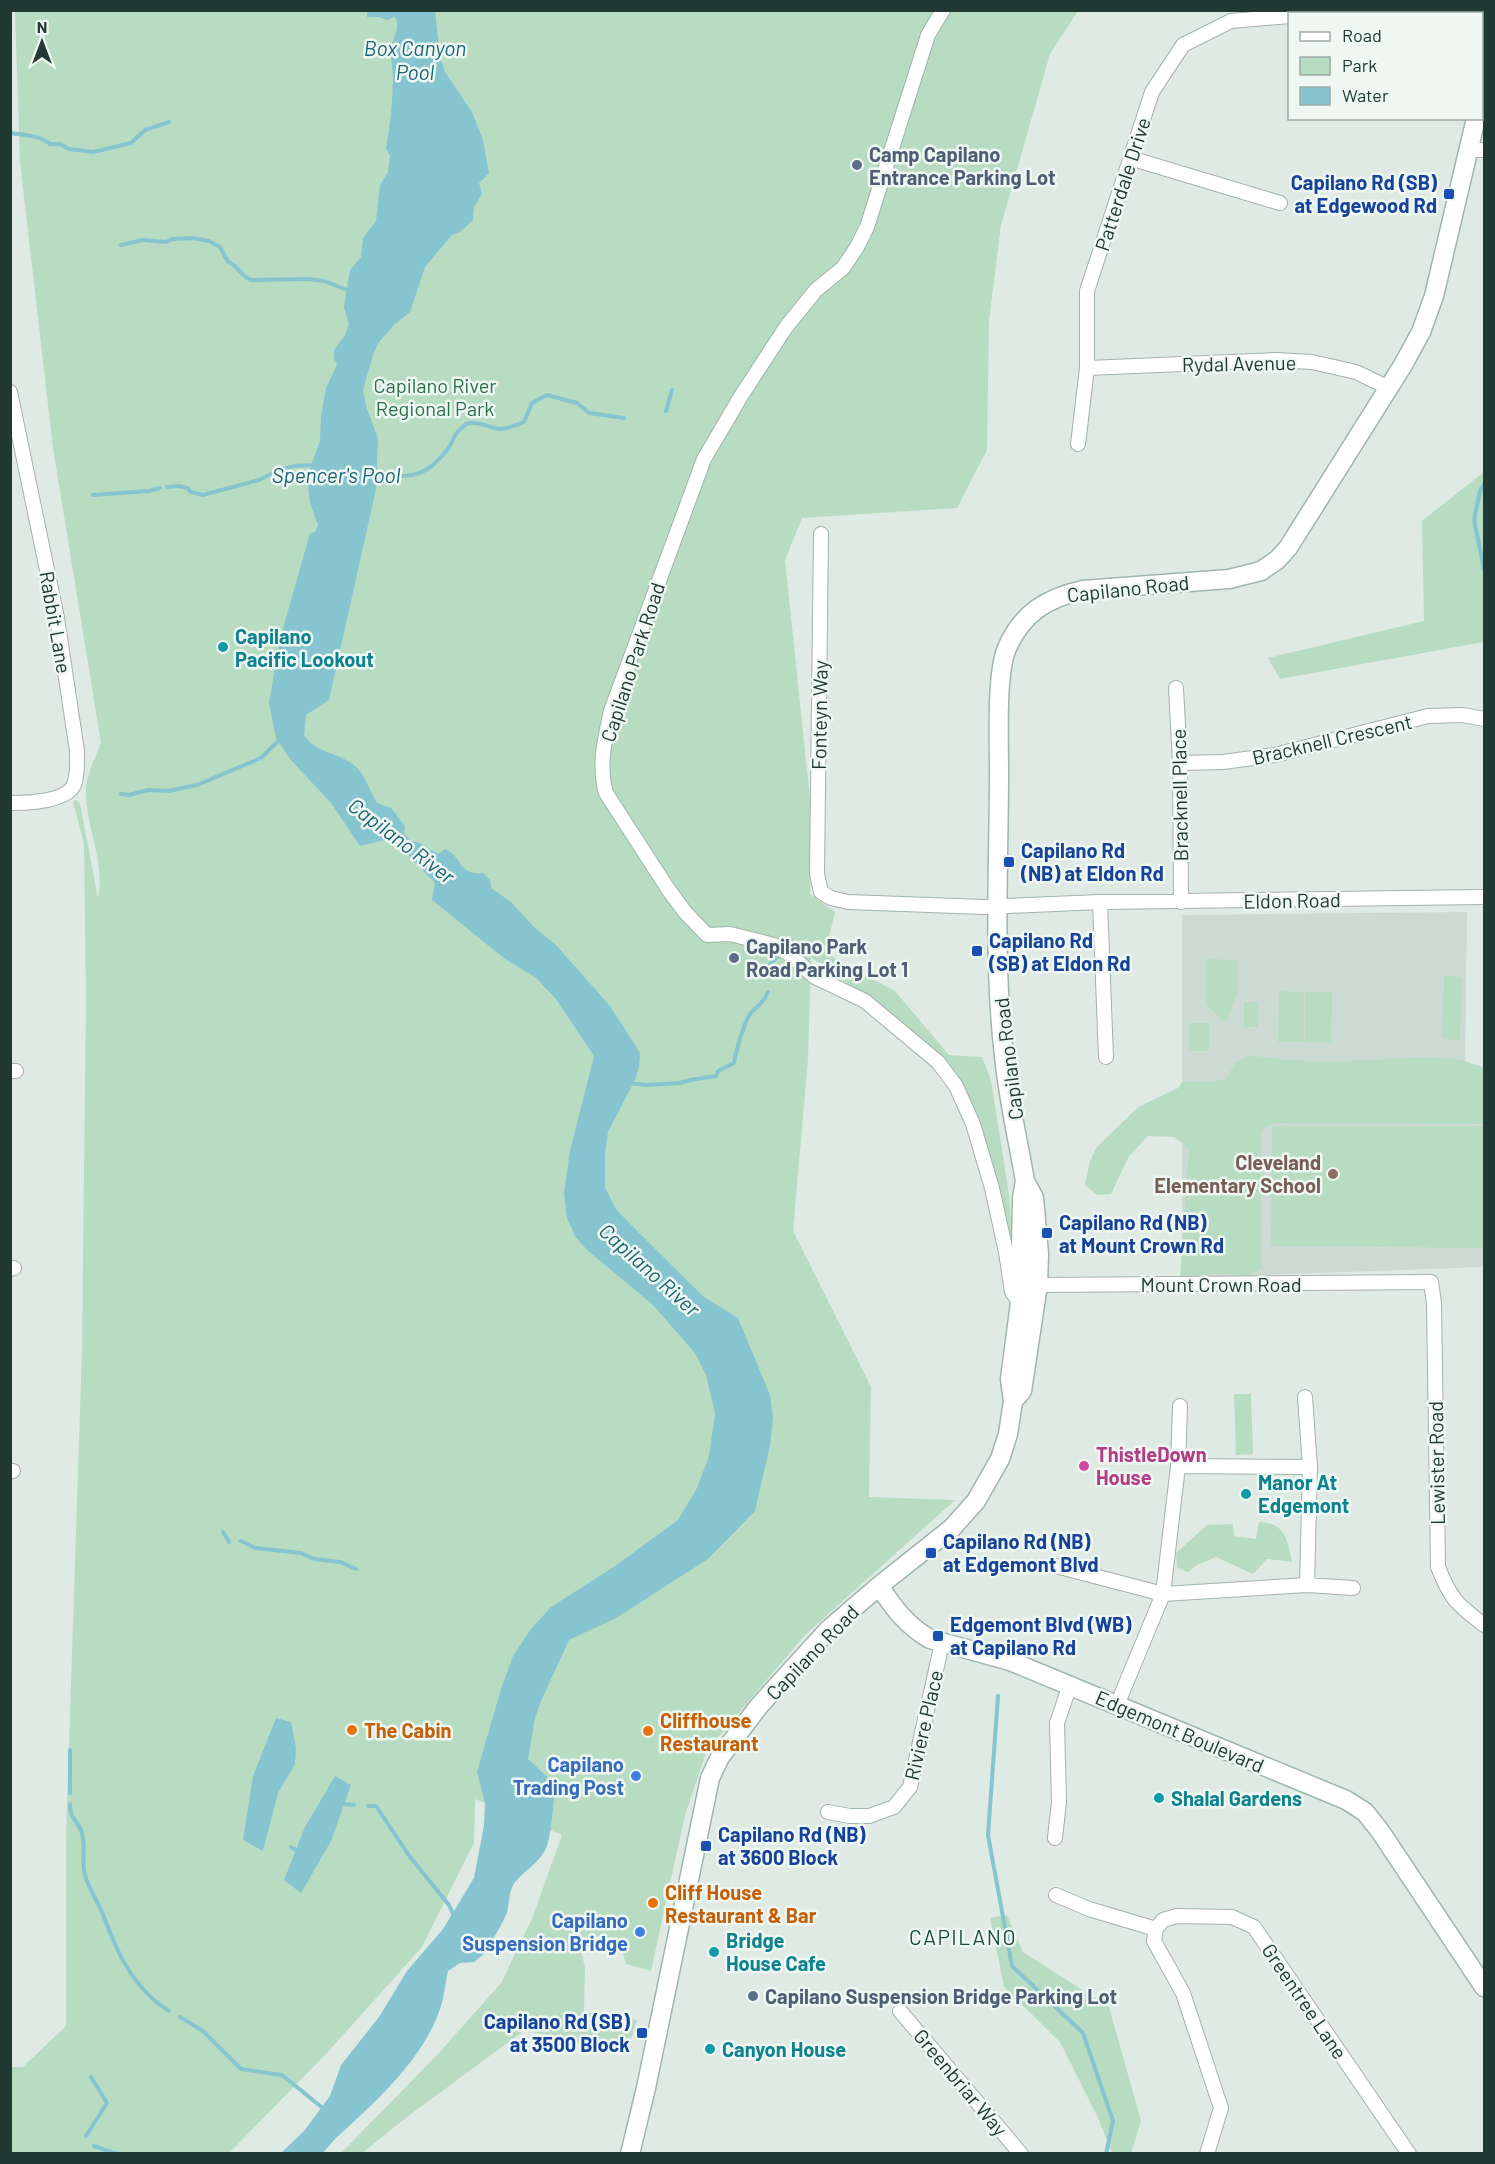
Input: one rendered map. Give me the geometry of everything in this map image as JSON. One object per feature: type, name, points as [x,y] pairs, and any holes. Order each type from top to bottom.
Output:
[{"type":"main road","name":"Capilano Road","points":[[1013,1401],[1022,1391],[1026,1370],[1038,1285],[1039,1254],[1034,1198],[1025,1181],[1004,1058],[1000,1018],[998,906],[1001,671],[1006,649],[1021,623],[1047,601],[1061,594],[1083,590],[1229,579],[1261,571],[1277,560],[1288,548],[1421,332],[1434,296],[1477,150],[1476,120]]},
{"type":"main road","name":"Capilano Road","points":[[630,2154],[646,2088],[710,1778],[720,1756],[759,1706],[828,1630],[952,1528],[976,1501],[1000,1459],[1008,1434],[1013,1401],[1010,1379],[1020,1303],[1022,1198],[1025,1181]]},
{"type":"main road","points":[[1022,1230],[1032,1255],[1031,1273],[1038,1285]]},
{"type":"main road","points":[[1020,1303],[1025,1322],[1021,1355],[1026,1370]]},
{"type":"main road","name":"Edgemont Boulevard","points":[[879,1586],[897,1613],[913,1628],[930,1639],[1010,1661],[1346,1800],[1365,1812],[1485,1987]]},
{"type":"street","name":"Capilano Park Road","points":[[943,10],[928,35],[867,227],[857,247],[843,267],[816,290],[786,327],[741,396],[704,459],[611,711],[602,751],[603,784],[612,805],[685,912],[707,935],[730,934],[774,945],[815,977],[865,1001],[938,1062],[956,1086],[973,1124],[992,1188],[1012,1292],[1020,1303]]},
{"type":"street","name":"Patterdale Drive","points":[[1078,444],[1087,368],[1087,291],[1152,92],[1184,45],[1231,21],[1288,16]]},
{"type":"street","points":[[1130,158],[1280,203]]},
{"type":"street","name":"Rydal Avenue","points":[[1087,368],[1276,360],[1312,362],[1356,372],[1387,387]]},
{"type":"street","name":"Rabbit Lane","points":[[10,392],[57,618],[77,751],[75,783],[71,789],[46,801],[10,803]]},
{"type":"street","name":"Fonteyn Way","points":[[821,534],[817,874],[818,886],[824,894]]},
{"type":"street","name":"Bracknell Place","points":[[1176,688],[1180,763],[1181,902]]},
{"type":"street","name":"Bracknell Crescent","points":[[1180,763],[1223,762],[1275,755],[1428,716],[1485,718]]},
{"type":"street","name":"Eldon Road","points":[[824,894],[848,902],[998,906],[1100,902],[1485,897]]},
{"type":"street","points":[[1100,902],[1106,1057]]},
{"type":"street","name":"Mount Crown Road","points":[[1038,1285],[1431,1282]]},
{"type":"street","name":"Lewister Road","points":[[1431,1282],[1434,1303],[1438,1567],[1448,1593],[1461,1608],[1485,1625]]},
{"type":"street","points":[[1020,1303],[1030,1290],[1038,1285]]},
{"type":"street","points":[[1305,1396],[1310,1467],[1308,1586]]},
{"type":"street","points":[[1117,1705],[1163,1594],[1178,1466],[1180,1406]]},
{"type":"street","points":[[1178,1466],[1310,1467]]},
{"type":"street","points":[[1056,1566],[1163,1594],[1308,1586],[1353,1588]]},
{"type":"street","name":"Riviere Place","points":[[828,1812],[850,1816],[869,1816],[894,1807],[910,1787],[942,1643]]},
{"type":"street","points":[[1055,1838],[1059,1802],[1057,1723],[1070,1685]]},
{"type":"street","points":[[1056,1895],[1089,1909],[1159,1924],[1154,1941],[1183,1993],[1221,2108],[1207,2154]]},
{"type":"street","name":"Greentree Lane","points":[[1159,1924],[1177,1916],[1232,1917],[1254,1927],[1409,2154]]},
{"type":"street","name":"Greenbriar Way","points":[[900,2011],[1021,2154]]},
{"type":"shaded area","name":"Cleveland Elementary School","points":[[1467,912],[1465,1072],[1484,1077],[1484,1267],[1182,1278],[1182,915]]},
{"type":"green space","name":"Capilano River Regional Park","points":[[15,11],[1078,11],[1050,54],[1001,225],[989,321],[987,450],[957,508],[802,518],[785,560],[811,808],[810,894],[835,912],[826,949],[835,959],[895,991],[949,1055],[982,1057],[991,1080],[1009,1195],[1013,1259],[981,1129],[971,1101],[959,1083],[871,1001],[811,957],[808,1059],[793,1231],[871,1387],[869,1497],[955,1500],[805,1635],[707,1750],[685,1815],[651,1971],[626,1964],[620,1942],[600,1936],[579,1940],[585,1968],[584,2012],[637,2020],[626,2054],[525,2030],[362,2153],[341,2153],[439,2053],[501,1983],[532,1919],[562,1835],[475,1799],[474,1843],[422,1947],[326,2054],[229,2153],[11,2154],[11,2067],[23,2067],[66,2026],[66,1837],[82,1348],[86,1000],[84,844],[73,802],[76,800],[80,804],[98,898],[99,870],[88,815],[86,787],[101,743],[53,448],[20,162]]},
{"type":"green space","points":[[1484,472],[1484,642],[1280,679],[1268,658],[1424,621],[1422,521]]},
{"type":"green space","points":[[1206,959],[1238,960],[1238,991],[1226,1023],[1206,1005]]},
{"type":"green space","points":[[1444,976],[1462,977],[1460,1040],[1442,1039]]},
{"type":"green space","points":[[1279,991],[1304,992],[1304,1042],[1278,1042]]},
{"type":"green space","points":[[1305,992],[1332,992],[1331,1043],[1305,1042]]},
{"type":"green space","points":[[1244,1002],[1258,1002],[1258,1027],[1244,1027]]},
{"type":"green space","points":[[1189,1023],[1209,1023],[1209,1051],[1189,1051]]},
{"type":"green space","points":[[1249,1055],[1324,1061],[1442,1058],[1470,1063],[1484,1068],[1484,1124],[1273,1123],[1261,1131],[1261,1269],[1248,1276],[1225,1273],[1180,1278],[1189,1149],[1174,1137],[1148,1136],[1129,1156],[1111,1194],[1097,1195],[1085,1185],[1090,1161],[1097,1147],[1138,1107],[1178,1088],[1182,1082],[1226,1079],[1235,1063]]},
{"type":"green space","points":[[1272,1126],[1484,1126],[1484,1248],[1271,1246]]},
{"type":"green space","points":[[1234,1394],[1251,1394],[1253,1454],[1236,1455]]},
{"type":"green space","points":[[1259,1522],[1275,1525],[1280,1529],[1287,1540],[1292,1562],[1267,1559],[1253,1574],[1216,1557],[1197,1565],[1188,1572],[1177,1568],[1176,1553],[1207,1525],[1233,1524],[1234,1536],[1256,1539]]},
{"type":"green space","points":[[1007,1915],[1023,1952],[1109,2007],[1141,2121],[1131,2153],[1112,2153],[1098,2118],[1060,2042],[1004,1987],[990,1918]]},
{"type":"water","points":[[367,11],[435,11],[440,57],[445,72],[472,112],[483,140],[489,173],[479,183],[482,194],[474,207],[473,220],[460,232],[452,235],[425,267],[410,312],[379,342],[373,355],[363,390],[367,409],[378,438],[376,489],[329,700],[306,715],[304,735],[321,750],[348,761],[359,769],[377,803],[391,808],[405,826],[404,833],[410,841],[420,843],[440,853],[445,849],[451,852],[468,871],[483,873],[490,880],[491,888],[511,902],[533,926],[556,945],[610,1006],[640,1053],[635,1080],[608,1132],[605,1153],[605,1187],[616,1209],[704,1297],[738,1318],[770,1395],[773,1418],[770,1445],[755,1511],[708,1559],[616,1618],[569,1640],[535,1718],[528,1759],[556,1785],[549,1840],[541,1857],[513,1885],[507,1912],[489,1950],[474,1962],[460,1963],[448,1971],[439,2012],[420,2048],[394,2082],[323,2153],[280,2154],[304,2131],[330,2096],[341,2065],[379,2017],[407,1971],[443,1929],[474,1878],[484,1825],[485,1803],[477,1772],[513,1656],[531,1629],[551,1607],[615,1566],[678,1520],[697,1488],[709,1456],[715,1413],[706,1375],[695,1353],[653,1305],[587,1250],[575,1236],[567,1218],[564,1193],[570,1151],[594,1056],[556,999],[535,977],[505,959],[432,900],[435,883],[403,850],[385,840],[360,846],[331,803],[290,759],[276,738],[269,703],[280,639],[310,533],[315,532],[318,525],[310,503],[307,476],[320,441],[321,416],[326,388],[337,365],[334,350],[344,337],[349,325],[344,307],[350,270],[361,257],[363,238],[376,221],[380,185],[388,172],[390,155],[386,149],[393,86],[391,48],[397,21],[395,17],[387,20],[367,17]]},
{"type":"water","points":[[276,1718],[291,1722],[296,1748],[295,1764],[278,1793],[263,1851],[243,1840],[253,1776]]},
{"type":"water","points":[[335,1776],[351,1785],[331,1841],[301,1893],[284,1880],[305,1827]]},
{"type":"waterway","points":[[10,133],[36,137],[69,149],[93,152],[131,143],[145,130],[169,122]]},
{"type":"waterway","points":[[121,245],[143,240],[166,242],[173,239],[192,238],[209,241],[220,247],[228,262],[251,280],[308,279],[324,281],[350,291]]},
{"type":"waterway","points":[[666,411],[672,390]]},
{"type":"waterway","name":"Spencer's Pool","points":[[372,476],[405,476],[422,472],[438,460],[466,424],[479,424],[500,429],[512,427],[524,422],[532,403],[547,395],[577,403],[589,413],[624,418]]},
{"type":"waterway","name":"Spencer's Pool","points":[[167,487],[179,486],[203,495],[259,480],[294,466],[314,465]]},
{"type":"waterway","points":[[1484,484],[1480,491],[1474,520],[1484,569]]},
{"type":"waterway","points":[[93,495],[149,491],[160,488]]},
{"type":"waterway","points":[[121,794],[129,795],[148,790],[168,791],[197,785],[261,758],[281,738]]},
{"type":"waterway","points":[[787,947],[792,941]]},
{"type":"waterway","points":[[767,975],[770,964],[778,956]]},
{"type":"waterway","points":[[630,1083],[646,1085],[680,1083],[716,1076],[718,1071],[734,1063],[740,1037],[748,1018],[768,992]]},
{"type":"waterway","points":[[223,1532],[229,1542]]},
{"type":"waterway","points":[[241,1541],[255,1548],[301,1553],[314,1559],[340,1562],[356,1569]]},
{"type":"waterway","points":[[998,1696],[988,1835],[1012,1966],[1083,2033],[1113,2121],[1106,2154]]},
{"type":"waterway","points":[[70,1750],[70,1793]]},
{"type":"waterway","points":[[70,1804],[71,1814],[82,1833],[84,1870],[87,1881],[118,1951],[137,1982],[169,2011]]},
{"type":"waterway","points":[[344,1804],[354,1805]]},
{"type":"waterway","points":[[368,1806],[376,1806],[410,1857],[449,1905],[454,1916]]},
{"type":"waterway","points":[[291,1847],[296,1850]]},
{"type":"waterway","points":[[180,2017],[203,2031],[241,2069],[282,2075],[324,2109]]},
{"type":"waterway","points":[[86,2136],[107,2103],[91,2077]]},
{"type":"waterway","points":[[94,2146],[117,2154]]},
{"type":"place","name":"Camp Capilano Entrance Parking Lot","points":[[857,165]]},
{"type":"place","name":"Capilano Rd (SB) at Edgewood Rd","points":[[1449,194]]},
{"type":"place","name":"Capilano Pacific Lookout","points":[[223,647]]},
{"type":"place","name":"Capilano Rd (NB) at Eldon Rd","points":[[1009,862]]},
{"type":"place","name":"Capilano Rd (SB) at Eldon Rd","points":[[977,951]]},
{"type":"place","name":"Capilano Park Road Parking Lot 1","points":[[734,958]]},
{"type":"place","name":"Cleveland Elementary School","points":[[1333,1174]]},
{"type":"place","name":"Capilano Rd (NB) at Mount Crown Rd","points":[[1047,1233]]},
{"type":"place","name":"ThistleDown House","points":[[1084,1466]]},
{"type":"place","name":"Manor At Edgemont","points":[[1246,1494]]},
{"type":"place","name":"Capilano Rd (NB) at Edgemont Blvd","points":[[931,1553]]},
{"type":"place","name":"Edgemont Blvd (WB) at Capilano Rd","points":[[938,1636]]},
{"type":"place","name":"The Cabin","points":[[352,1730]]},
{"type":"place","name":"Cliffhouse Restaurant","points":[[648,1731]]},
{"type":"place","name":"Capilano Trading Post","points":[[636,1776]]},
{"type":"place","name":"Shalal Gardens","points":[[1159,1798]]},
{"type":"place","name":"Capilano Rd (NB) at 3600 Block","points":[[706,1846]]},
{"type":"place","name":"Cliff House Restaurant & Bar","points":[[653,1903]]},
{"type":"place","name":"Capilano Suspension Bridge","points":[[640,1932]]},
{"type":"place","name":"Bridge House Cafe","points":[[714,1952]]},
{"type":"place","name":"Capilano Suspension Bridge Parking Lot","points":[[753,1996]]},
{"type":"place","name":"Capilano Rd (SB) at 3500 Block","points":[[642,2033]]},
{"type":"place","name":"Canyon House","points":[[710,2049]]},
{"type":"district","name":"CAPILANO","points":[[963,1936]]},
{"type":"water label","name":"Box Canyon Pool","points":[[415,59]]},
{"type":"water label","name":"Capilano River","points":[[402,840]]},
{"type":"water label","name":"Capilano River","points":[[650,1269]]}]
